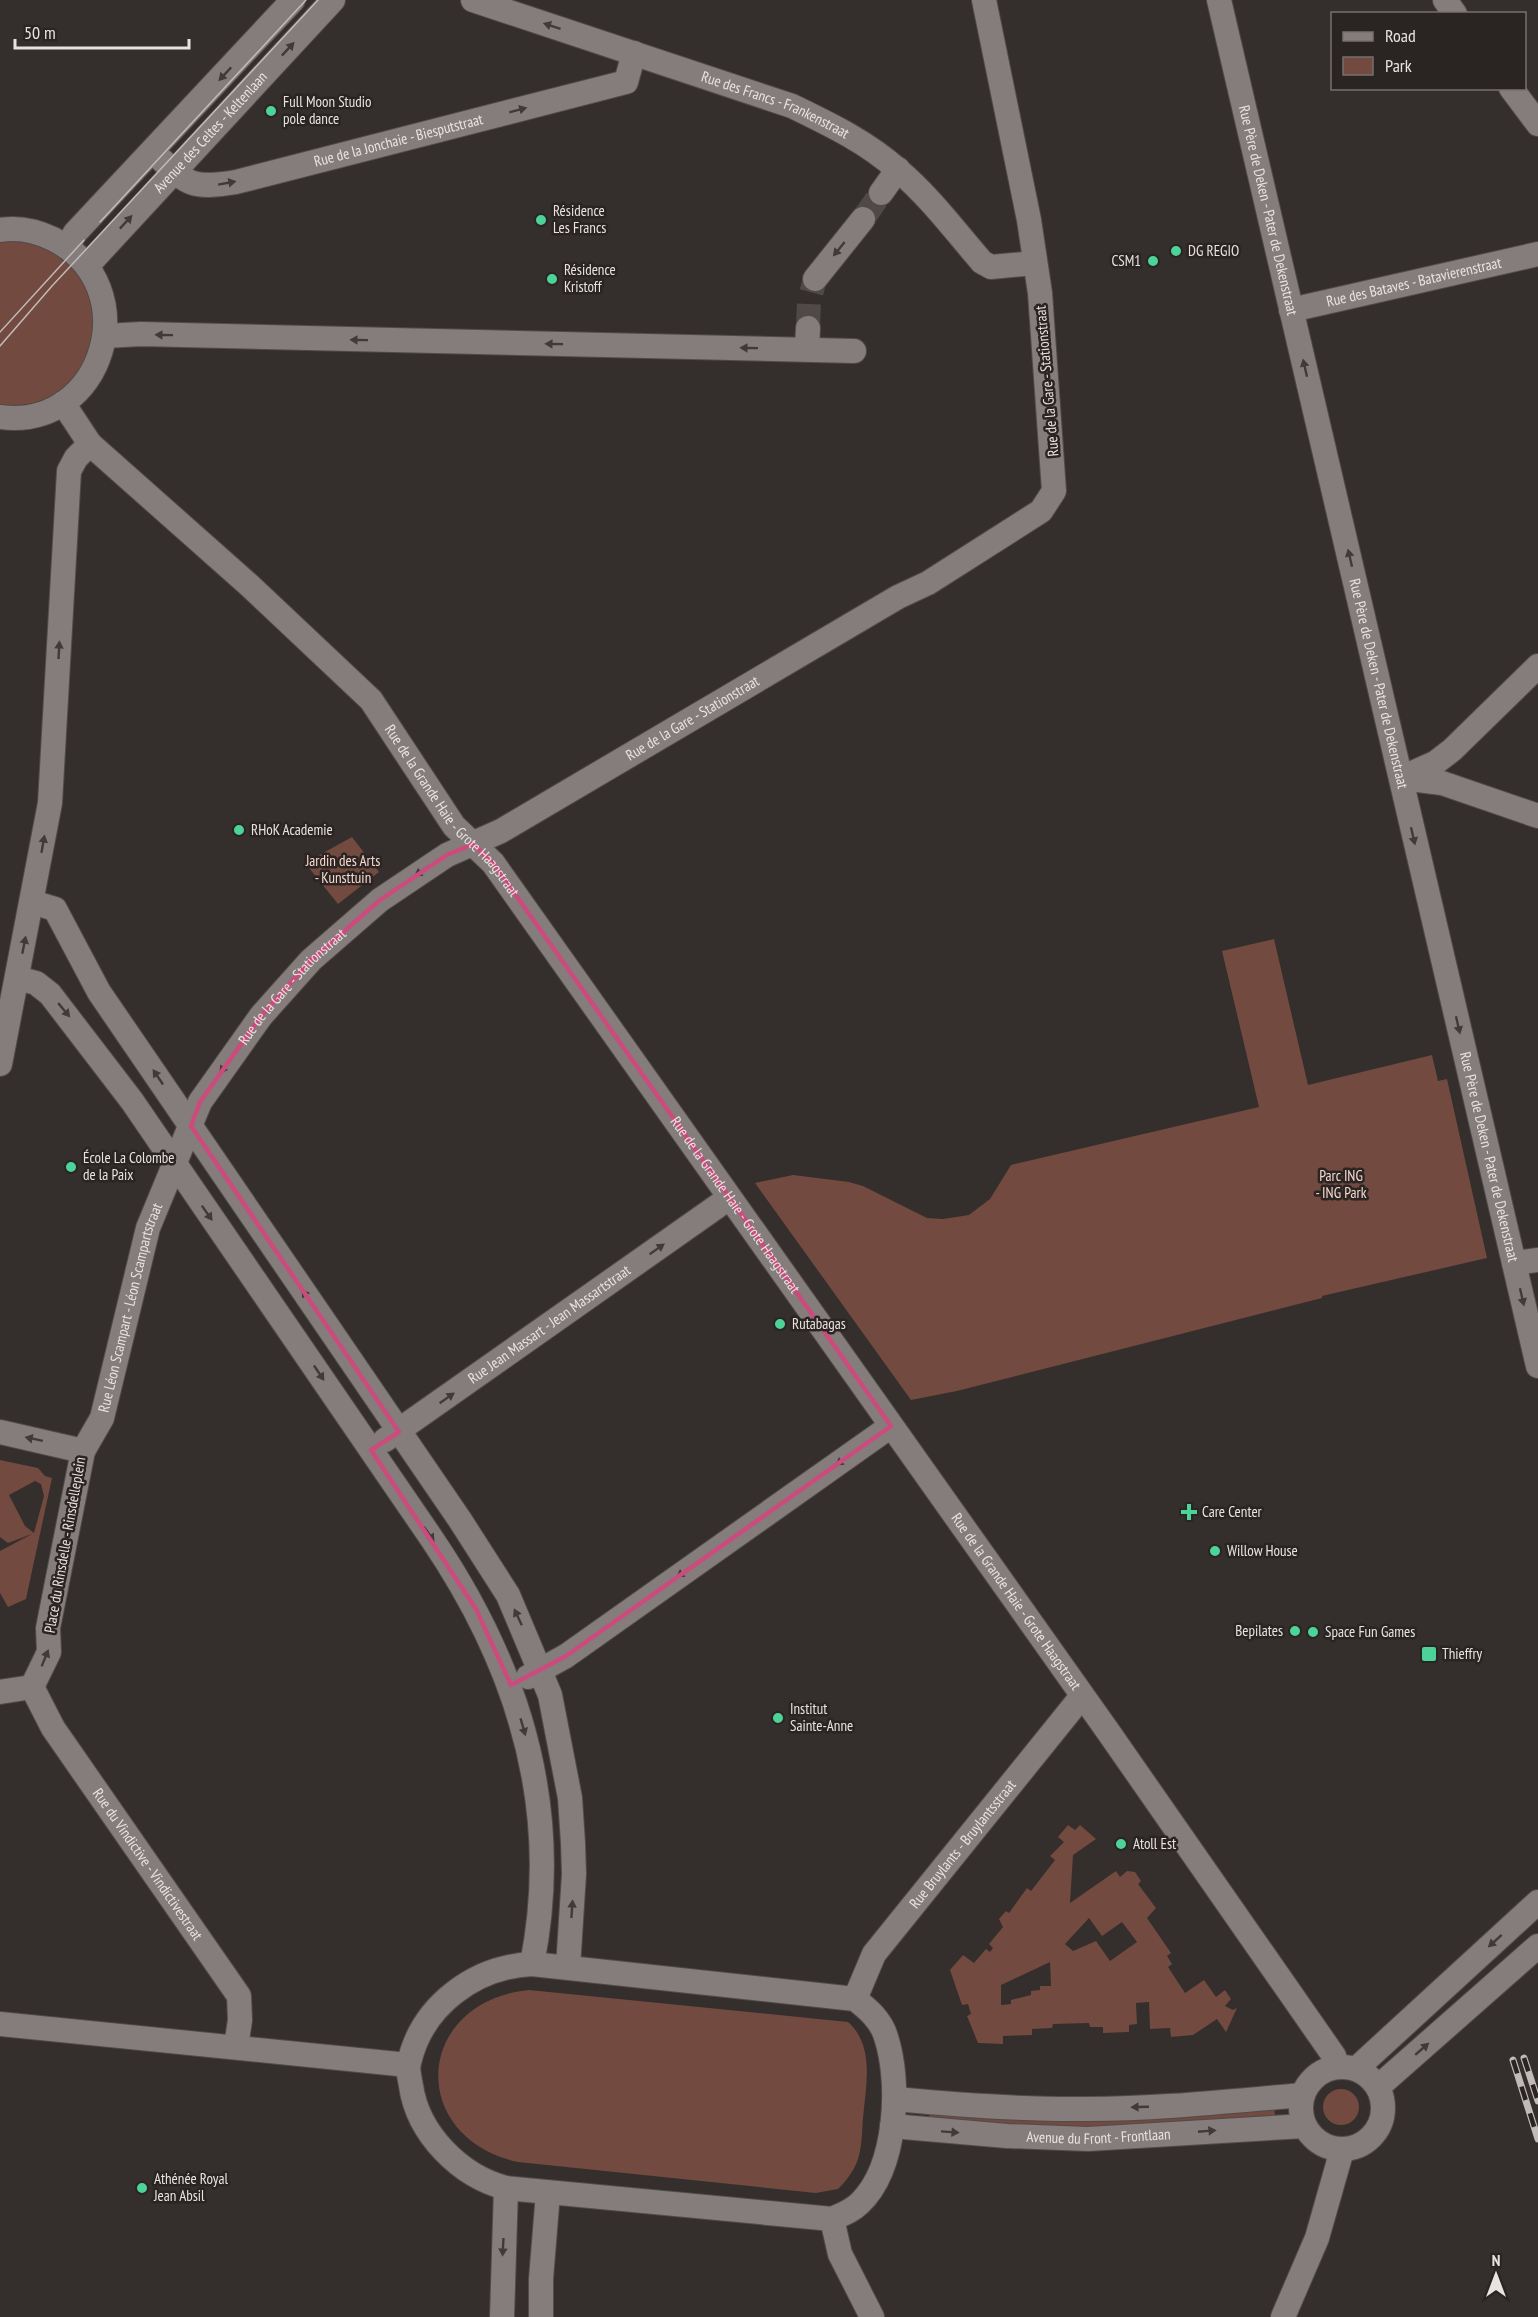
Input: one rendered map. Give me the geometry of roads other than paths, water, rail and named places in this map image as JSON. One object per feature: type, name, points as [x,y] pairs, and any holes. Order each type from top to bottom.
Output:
[{"type":"street","name":"Avenue des Celtes - Keltenlaan","points":[[67,247],[75,233],[293,0]]},
{"type":"street","name":"Avenue des Celtes - Keltenlaan","points":[[87,266],[333,0]]},
{"type":"street","name":"Rue des Francs - Frankenstraat","points":[[472,0],[792,106],[836,127],[898,169],[926,197],[982,262],[991,267],[1035,263]]},
{"type":"street","name":"Rue de la Gare - Stationstraat","points":[[174,1165],[200,1102],[261,1016],[311,960],[380,900],[447,855],[501,831],[867,615],[928,583],[1041,510],[1054,491],[1054,464],[1035,263],[995,42],[984,0]]},
{"type":"street","name":"Rue Père de Deken - Pater de Dekenstraat","points":[[1219,0],[1538,1366]]},
{"type":"street","name":"Rue de la Jonchaie - Biesputstraat","points":[[153,152],[185,182],[205,187],[236,182],[626,82],[634,53]]},
{"type":"street","points":[[1512,90],[1538,124]]},
{"type":"street","points":[[881,193],[898,169]]},
{"type":"street","points":[[815,279],[863,219]]},
{"type":"street","points":[[0,230],[33,231],[67,247],[87,266],[102,298],[105,336],[101,354],[91,374],[63,403],[36,415],[0,417]]},
{"type":"street","name":"Rue des Bataves - Batavierenstraat","points":[[1291,310],[1538,254]]},
{"type":"street","points":[[105,336],[141,334],[808,339],[854,351]]},
{"type":"street","name":"Rue de la Grande Haie - Grote Haagstraat","points":[[63,403],[90,444],[249,585],[371,700],[454,826],[493,863],[1251,1934],[1334,2056],[1347,2068]]},
{"type":"street","points":[[0,1064],[50,803],[69,471],[76,458],[90,444]]},
{"type":"street","points":[[1401,778],[1435,763],[1452,750],[1538,666]]},
{"type":"street","points":[[1401,778],[1442,783],[1538,816]]},
{"type":"street","points":[[32,902],[56,909],[99,992],[508,1595],[550,1695],[570,1798],[574,1875],[568,1967]]},
{"type":"street","points":[[17,978],[36,983],[74,1022],[132,1101],[452,1568],[476,1609],[511,1685],[526,1739],[540,1828],[541,1874],[532,1964]]},
{"type":"street","name":"Rue Léon Scampart - Léon Scampartstraat","points":[[83,1451],[102,1418],[148,1228],[174,1165]]},
{"type":"street","name":"Rue Jean Massart - Jean Massartstraat","points":[[371,1450],[729,1198]]},
{"type":"street","points":[[1514,1263],[1538,1260]]},
{"type":"street","points":[[511,1685],[541,1671],[891,1426]]},
{"type":"street","name":"Place du Rinsdelle - Rinsdelleplein","points":[[0,1432],[83,1451],[48,1628],[49,1652],[32,1687]]},
{"type":"street","points":[[0,1692],[32,1687]]},
{"type":"street","name":"Rue du Vindictive - Vindictivestraat","points":[[32,1687],[52,1728],[239,1996],[240,2020],[236,2047]]},
{"type":"street","name":"Rue Bruylants - Bruylantsstraat","points":[[855,1999],[874,1954],[1082,1696]]},
{"type":"street","points":[[1347,2068],[1368,2076],[1378,2087],[1384,2108],[1377,2131],[1358,2146],[1342,2150],[1320,2143],[1305,2126],[1301,2110],[1307,2086],[1320,2073],[1347,2068],[1443,1988],[1538,1902]]},
{"type":"street","points":[[1378,2087],[1538,1946]]},
{"type":"street","points":[[532,1964],[568,1967],[855,1999],[871,2011],[886,2036],[895,2099],[892,2126],[882,2165],[870,2191],[851,2211],[832,2219],[506,2188],[481,2178],[445,2153],[423,2122],[416,2107],[408,2065],[415,2045],[430,2018],[447,1998],[469,1981],[490,1971],[513,1965],[532,1964]]},
{"type":"street","points":[[1443,1988],[1448,2027]]},
{"type":"street","points":[[0,2024],[408,2065]]},
{"type":"street","name":"Avenue du Front - Frontlaan","points":[[895,2099],[1011,2108],[1088,2109],[1176,2106],[1303,2095]]},
{"type":"street","name":"Avenue du Front - Frontlaan","points":[[892,2126],[1007,2136],[1088,2139],[1283,2125],[1305,2126]]},
{"type":"street","points":[[1283,2317],[1317,2238],[1342,2150]]},
{"type":"street","points":[[502,2317],[506,2188]]},
{"type":"street","points":[[541,2317],[541,2279],[548,2193]]},
{"type":"street","points":[[832,2219],[840,2254],[872,2317]]},
{"type":"tunnel","points":[[863,219],[881,193]]},
{"type":"tunnel","points":[[808,328],[809,301],[815,279]]},
{"type":"tram line","points":[[100,222],[306,0]]},
{"type":"tram line","points":[[0,346],[52,286],[318,0]]},
{"type":"tram line","points":[[0,332],[84,240]]},
{"type":"railway","points":[[1524,2058],[1538,2101]]},
{"type":"railway","points":[[1513,2060],[1538,2139]]},
{"type":"place","name":"Full Moon Studio pole dance","points":[[271,111]]},
{"type":"place","name":"Résidence Les Francs","points":[[541,220]]},
{"type":"place","name":"DG REGIO","points":[[1176,251]]},
{"type":"place","name":"CSM1","points":[[1153,261]]},
{"type":"place","name":"Résidence Kristoff","points":[[552,279]]},
{"type":"place","name":"RHoK Academie","points":[[239,830]]},
{"type":"place","name":"École La Colombe de la Paix","points":[[71,1167]]},
{"type":"place","name":"Rutabagas","points":[[780,1324]]},
{"type":"place","name":"Care Center","points":[[1189,1512]]},
{"type":"place","name":"Willow House","points":[[1215,1551]]},
{"type":"place","name":"Bepilates","points":[[1295,1631]]},
{"type":"place","name":"Space Fun Games","points":[[1313,1632]]},
{"type":"place","name":"Thieffry","points":[[1429,1654]]},
{"type":"place","name":"Institut Sainte-Anne","points":[[778,1718]]},
{"type":"place","name":"Atoll Est","points":[[1121,1844]]},
{"type":"place","name":"Athénée Royal Jean Absil","points":[[142,2188]]},
{"type":"park label","name":"Jardin des Arts - Kunsttuin","points":[[343,870]]},
{"type":"park label","name":"Parc ING - ING Park","points":[[1341,1184]]}]
